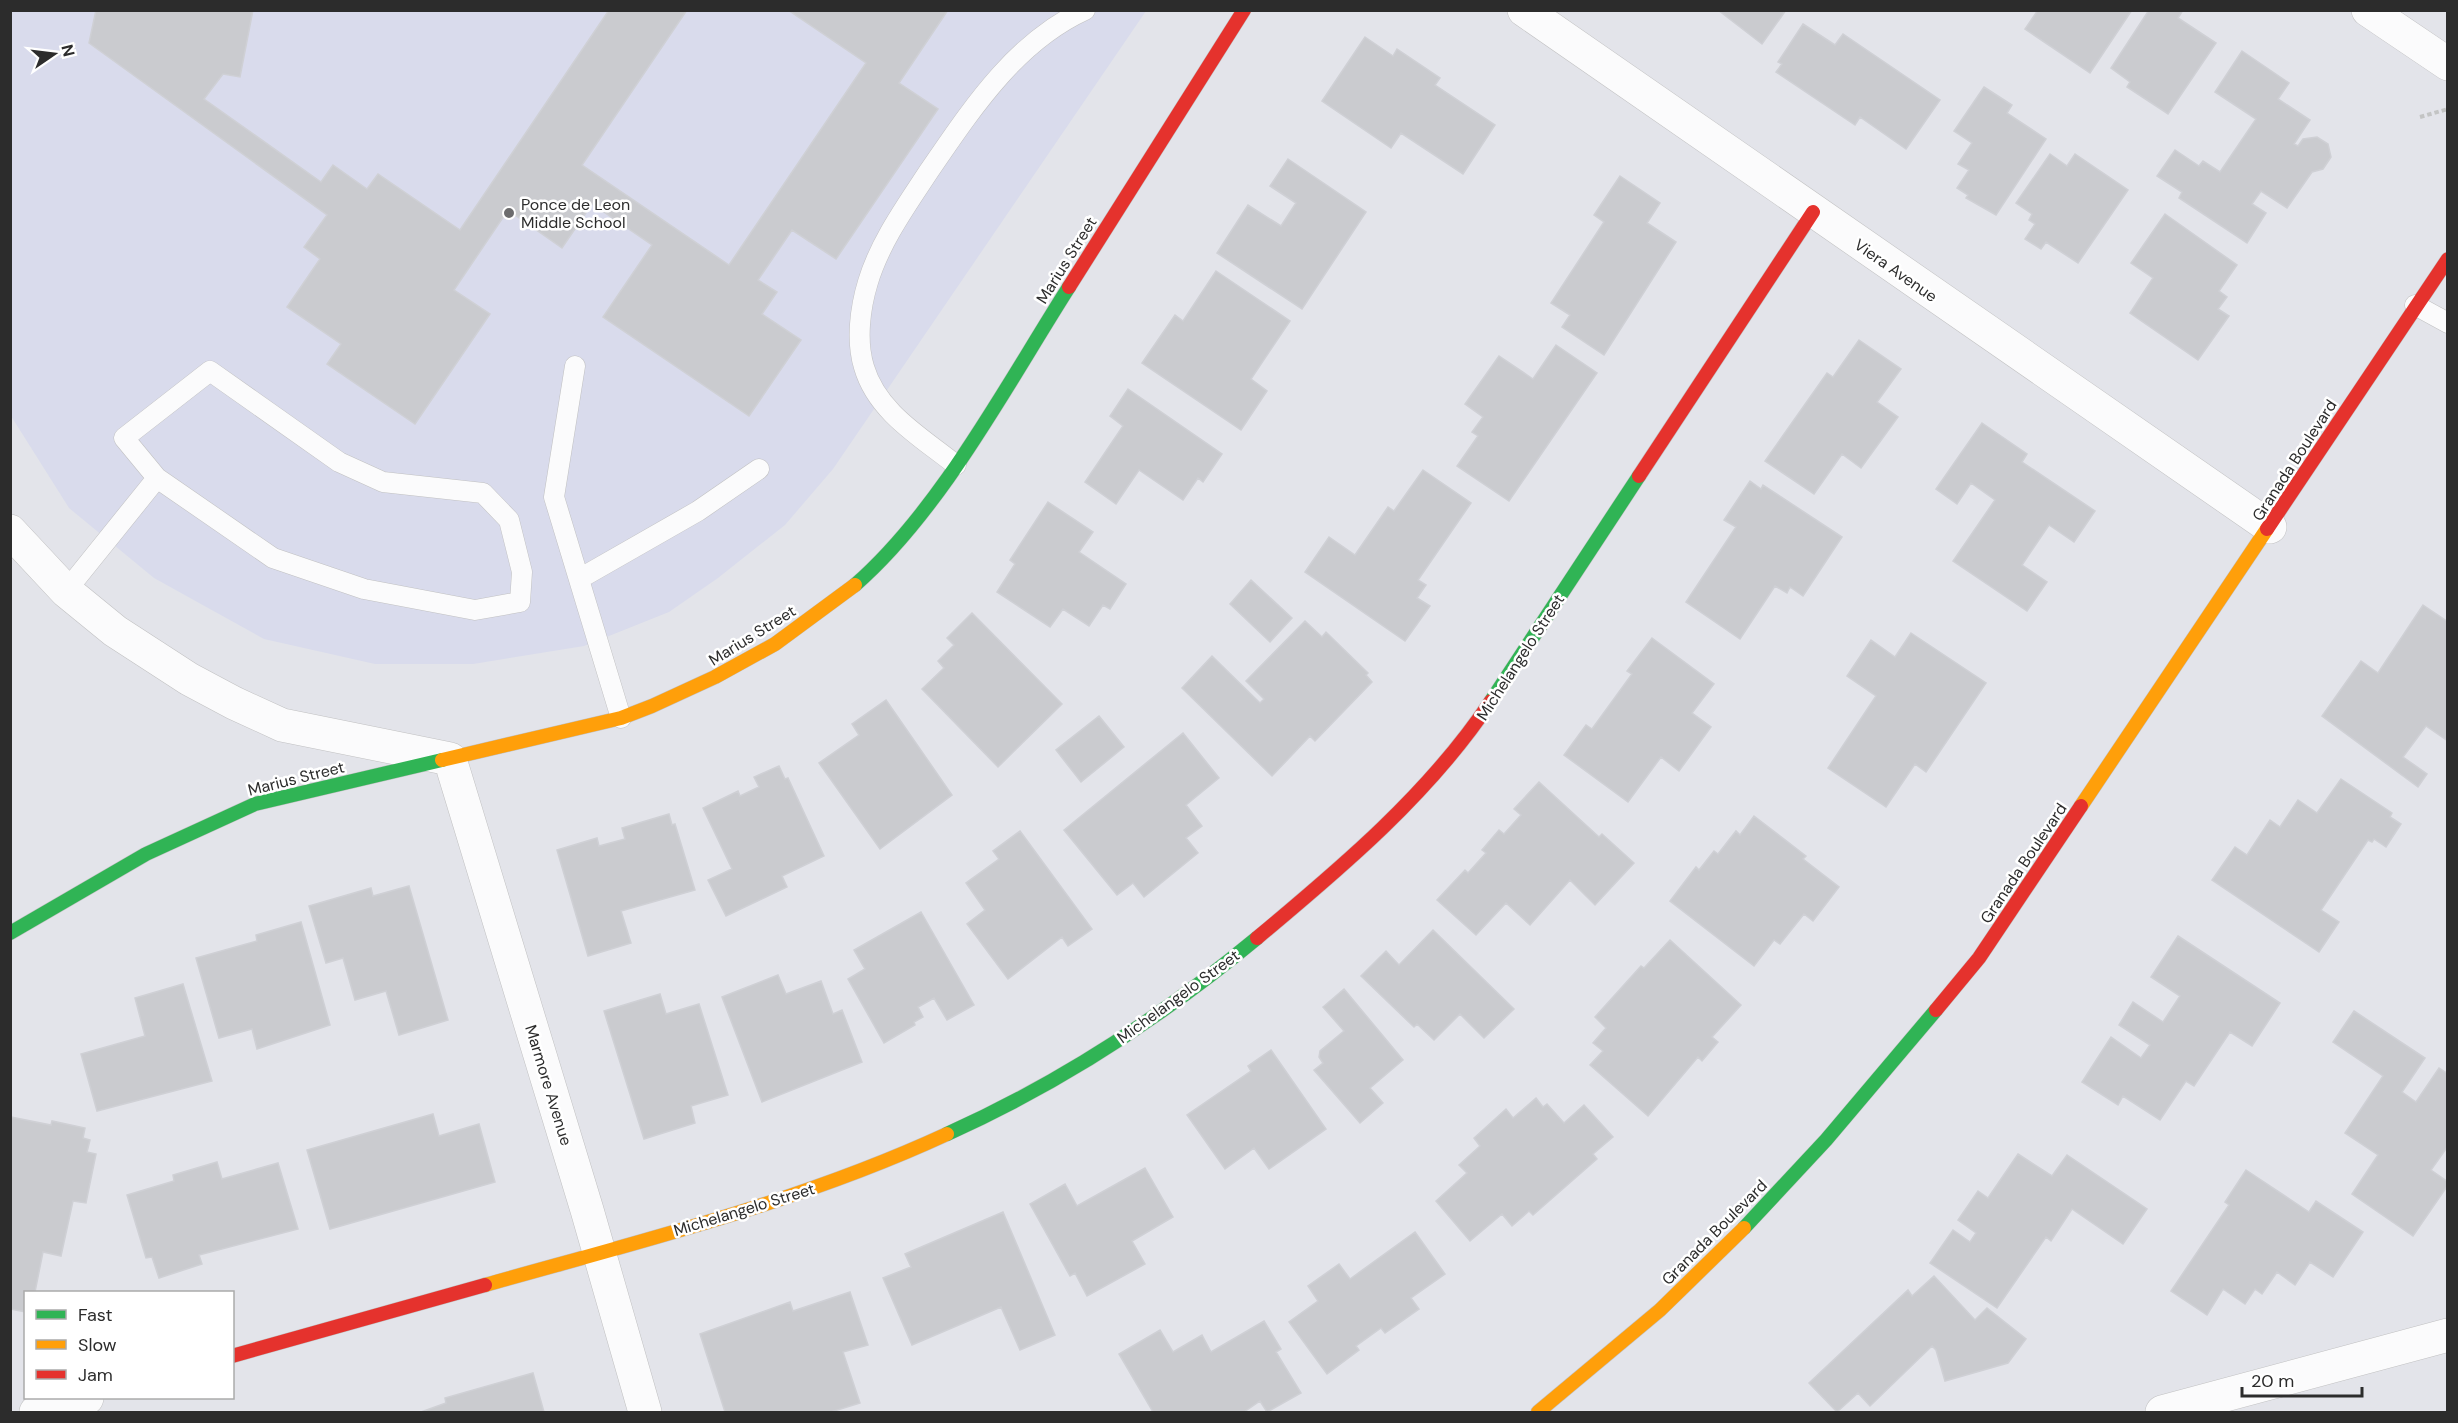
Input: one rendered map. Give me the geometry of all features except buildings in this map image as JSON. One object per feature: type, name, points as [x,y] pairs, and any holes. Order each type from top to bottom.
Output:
[{"type":"street","name":"Marius Street","points":[[10,933],[146,854],[244,808],[621,718],[704,684],[804,623],[857,584],[907,533],[956,465],[1244,10]]},
{"type":"street","name":"Viera Avenue","points":[[1524,10],[2270,527]]},
{"type":"street","points":[[2368,10],[2448,64]]},
{"type":"street","name":"Michelangelo Street","points":[[234,1355],[600,1252],[836,1180],[900,1156],[998,1110],[1090,1058],[1171,1005],[1300,904],[1418,792],[1473,728],[1813,212]]},
{"type":"street","name":"Granada Boulevard","points":[[1538,1413],[1602,1361],[1735,1236],[1802,1169],[1906,1049],[1979,958],[2448,259]]},
{"type":"street","points":[[10,531],[66,591],[115,631],[189,680],[282,725],[450,759]]},
{"type":"street","name":"Marmore Avenue","points":[[450,759],[600,1252],[645,1413]]},
{"type":"street","points":[[2162,1413],[2448,1335]]},
{"type":"street","points":[[36,1413],[84,1399]]},
{"type":"lane","points":[[956,465],[888,411],[874,392],[864,367],[860,342],[861,313],[868,281],[902,212],[970,111],[994,82],[1039,40],[1085,10]]},
{"type":"lane","points":[[2415,305],[2448,323]]},
{"type":"lane","points":[[575,366],[554,497],[621,718]]},
{"type":"lane","points":[[210,372],[339,462],[383,482],[483,493],[508,520],[522,572],[520,602],[475,610],[364,589],[273,558],[157,478],[124,438],[210,372]]},
{"type":"lane","points":[[579,579],[698,511],[759,469]]},
{"type":"lane","points":[[66,591],[157,478]]},
{"type":"path","points":[[2420,117],[2448,110]]},
{"type":"shaded area","name":"Ponce de Leon Middle School","points":[[11,11],[1146,11],[833,469],[785,525],[718,578],[669,612],[584,646],[473,664],[375,664],[264,639],[154,578],[69,508],[11,416]]},
{"type":"traffic: fast","points":[[855,585],[886,555],[944,483],[997,404],[1069,287]]},
{"type":"traffic: fast","points":[[1491,701],[1639,476]]},
{"type":"traffic: fast","points":[[10,933],[146,854],[255,804],[442,760]]},
{"type":"traffic: fast","points":[[947,1134],[1069,1071],[1147,1021],[1257,938]]},
{"type":"traffic: fast","points":[[1744,1228],[1826,1140],[1936,1010]]},
{"type":"traffic: slow","points":[[2081,806],[2267,529]]},
{"type":"traffic: slow","points":[[442,760],[621,718],[652,706],[715,677],[775,644],[855,585]]},
{"type":"traffic: slow","points":[[485,1285],[661,1236],[777,1200],[835,1180],[947,1134]]},
{"type":"traffic: slow","points":[[1538,1412],[1660,1310],[1744,1228]]},
{"type":"traffic: jam","points":[[1069,287],[1244,10]]},
{"type":"traffic: jam","points":[[1639,476],[1813,212]]},
{"type":"traffic: jam","points":[[2267,529],[2448,259]]},
{"type":"traffic: jam","points":[[1257,938],[1383,828],[1441,767],[1491,701]]},
{"type":"traffic: jam","points":[[1936,1010],[1979,958],[2081,806]]},
{"type":"traffic: jam","points":[[234,1355],[485,1285]]},
{"type":"place","name":"Ponce de Leon Middle School","points":[[509,213]]}]
